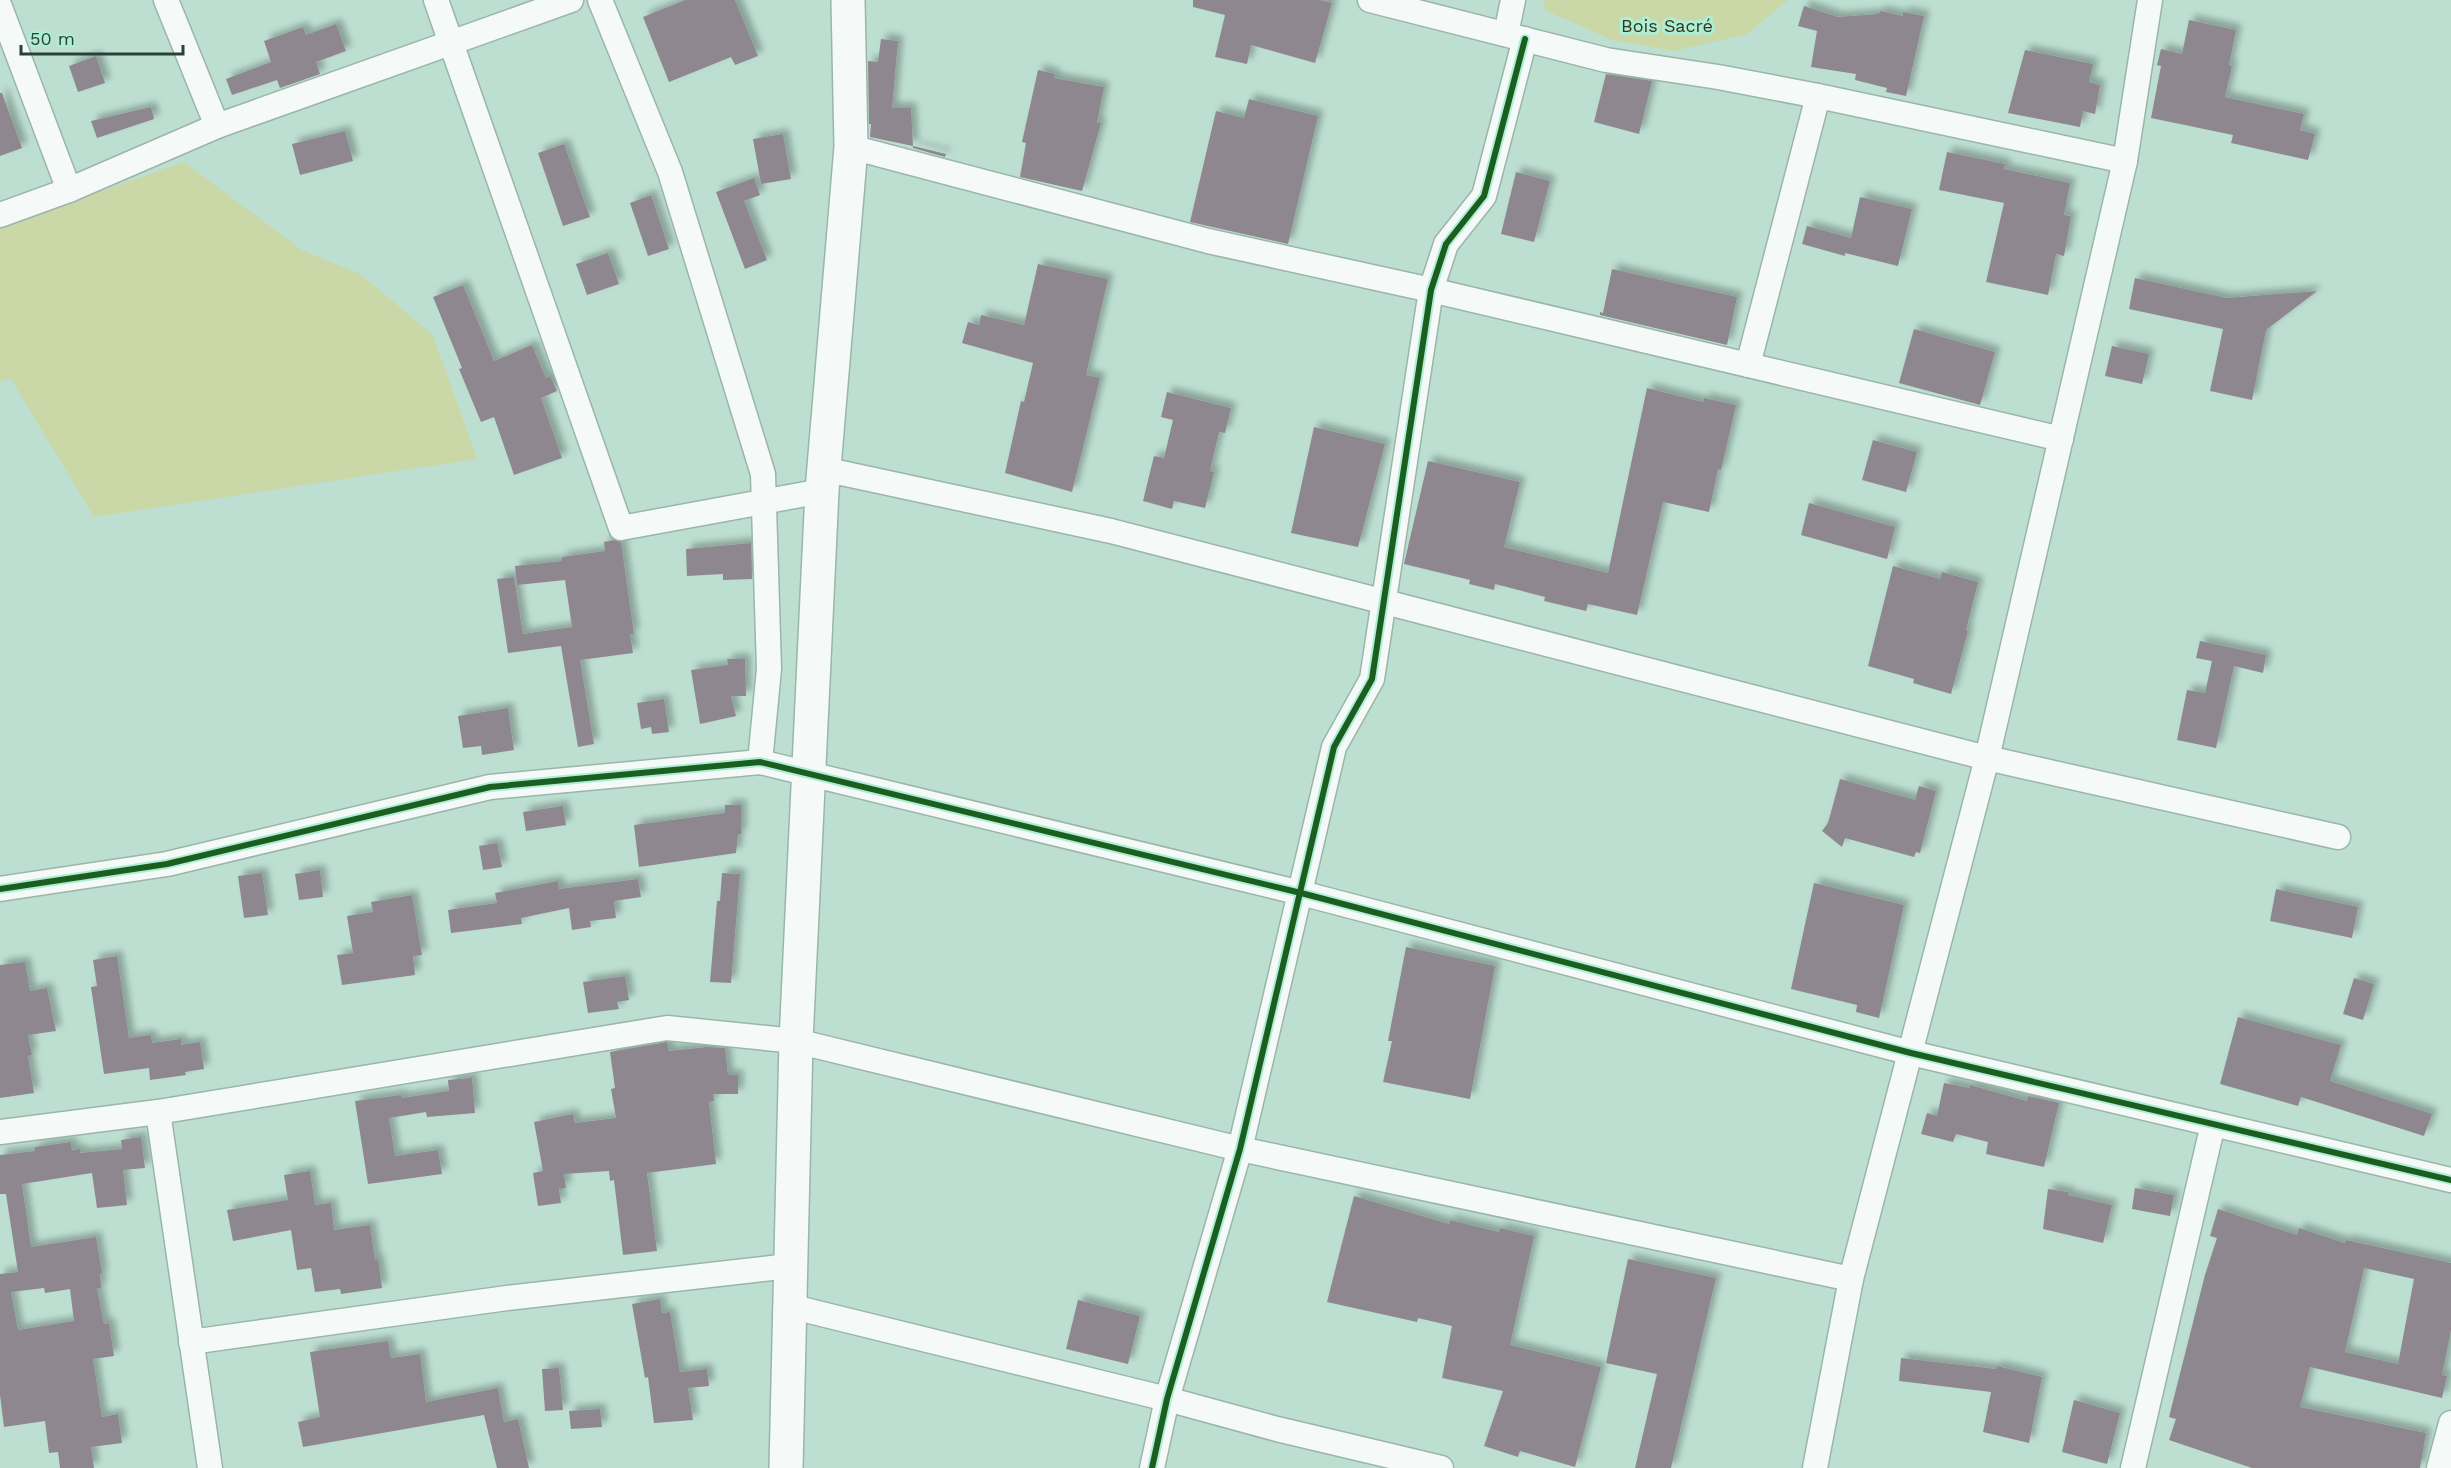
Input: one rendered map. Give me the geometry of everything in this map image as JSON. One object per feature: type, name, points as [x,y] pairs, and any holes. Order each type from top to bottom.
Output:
[{"type":"main road","points":[[786,1468],[796,1041],[823,480],[851,147],[848,0]]},
{"type":"street","points":[[166,0],[217,126]]},
{"type":"street","points":[[436,0],[621,528],[764,501],[823,480],[1111,531],[1987,758],[2338,837]]},
{"type":"street","points":[[0,215],[69,190],[217,126],[571,0]]},
{"type":"street","points":[[600,0],[670,172],[763,474],[768,669],[760,762]]},
{"type":"street","points":[[1370,0],[1606,60],[1718,77],[1818,96],[2125,161]]},
{"type":"street","points":[[1152,1468],[1167,1399],[1240,1149],[1334,747],[1372,679],[1431,290],[1446,244],[1484,195],[1515,37],[1513,0]]},
{"type":"street","points":[[1815,1468],[1851,1279],[1987,758],[2125,161],[2151,0]]},
{"type":"street","points":[[0,7],[69,190]]},
{"type":"street","points":[[1748,365],[1818,96]]},
{"type":"street","points":[[851,147],[1208,241],[1431,290],[2061,439]]},
{"type":"street","points":[[0,889],[167,864],[490,787],[760,762],[1300,893],[1911,1053],[2451,1180]]},
{"type":"street","points":[[0,1132],[158,1112],[667,1028],[796,1041],[1240,1149],[1851,1279]]},
{"type":"street","points":[[158,1112],[210,1468]]},
{"type":"street","points":[[2133,1468],[2213,1124]]},
{"type":"street","points":[[190,1342],[507,1298],[789,1266]]},
{"type":"street","points":[[789,1306],[1441,1468]]},
{"type":"street","points":[[2439,1468],[2451,1423]]},
{"type":"green space","name":"Bois Sacré","points":[[1544,0],[1788,0],[1747,34],[1674,51],[1612,40],[1545,10]]},
{"type":"green space","points":[[184,162],[302,250],[360,274],[433,335],[477,459],[94,517],[11,379],[0,381],[0,227]]},
{"type":"building","points":[[685,0],[735,0],[758,56],[735,65],[731,57],[669,82],[643,17]]},
{"type":"building","points":[[1193,0],[1320,0],[1332,3],[1315,63],[1251,45],[1247,64],[1215,57],[1225,15],[1193,7]]},
{"type":"building","points":[[1804,6],[1838,17],[1879,14],[1880,11],[1903,16],[1903,12],[1924,16],[1906,96],[1886,92],[1887,88],[1855,80],[1856,74],[1811,67],[1817,31],[1798,26]]},
{"type":"building","points":[[2189,20],[2236,30],[2229,65],[2232,66],[2225,97],[2304,114],[2300,130],[2315,134],[2308,160],[2231,143],[2233,135],[2151,118],[2161,66],[2157,65],[2161,49],[2182,54]]},
{"type":"building","points":[[336,24],[346,51],[316,62],[320,74],[280,88],[277,80],[232,95],[226,79],[271,62],[264,41],[303,27],[306,35]]},
{"type":"building","points":[[881,39],[898,41],[892,108],[911,108],[913,146],[870,137],[868,61],[878,62]]},
{"type":"building","points":[[2025,50],[2093,64],[2089,82],[2100,85],[2095,114],[2083,111],[2080,127],[2008,113]]},
{"type":"building","points":[[96,56],[105,83],[78,92],[69,66]]},
{"type":"building","points":[[1038,70],[1055,74],[1054,78],[1104,87],[1097,123],[1101,123],[1082,191],[1020,177],[1026,143],[1022,142]]},
{"type":"building","points":[[1606,74],[1652,81],[1639,134],[1594,122]]},
{"type":"building","points":[[0,93],[2,93],[22,148],[0,156]]},
{"type":"building","points":[[1249,99],[1318,116],[1288,244],[1190,222],[1216,111],[1244,118]]},
{"type":"building","points":[[151,107],[154,119],[97,138],[91,121]]},
{"type":"building","points":[[345,131],[353,161],[300,175],[292,144]]},
{"type":"building","points":[[783,134],[791,179],[761,184],[753,139]]},
{"type":"building","points":[[564,144],[590,217],[563,226],[538,153]]},
{"type":"building","points":[[913,146],[946,154],[945,157],[913,148]]},
{"type":"building","points":[[1947,152],[2005,164],[2004,169],[2070,183],[2064,215],[2071,216],[2064,256],[2056,254],[2048,295],[1986,282],[2004,203],[1939,190]]},
{"type":"building","points":[[1516,172],[1550,181],[1534,242],[1501,234]]},
{"type":"building","points":[[754,178],[760,195],[744,201],[767,260],[745,269],[716,192]]},
{"type":"building","points":[[651,195],[669,249],[648,256],[630,203]]},
{"type":"building","points":[[1860,197],[1912,209],[1898,266],[1845,253],[1845,256],[1802,244],[1807,226],[1851,238]]},
{"type":"building","points":[[608,253],[619,284],[587,295],[576,264]]},
{"type":"building","points":[[1038,264],[1108,279],[1086,375],[1100,378],[1072,492],[1005,473],[1021,401],[1024,402],[1033,363],[962,343],[968,322],[979,325],[981,315],[1024,325]]},
{"type":"building","points":[[1612,269],[1737,297],[1727,345],[1600,315],[1600,312],[1603,313]]},
{"type":"building","points":[[2135,278],[2227,298],[2317,291],[2266,330],[2252,400],[2210,391],[2223,329],[2129,309]]},
{"type":"building","points":[[463,285],[494,361],[532,345],[546,378],[550,376],[557,391],[541,398],[562,458],[514,475],[494,417],[481,422],[433,297]]},
{"type":"building","points":[[1914,329],[1995,352],[1980,405],[1899,383]]},
{"type":"building","points":[[2112,346],[2149,354],[2142,384],[2105,376]]},
{"type":"building","points":[[1647,388],[1703,402],[1704,398],[1736,405],[1709,512],[1663,502],[1637,615],[1588,604],[1586,611],[1544,601],[1545,597],[1495,584],[1494,590],[1469,584],[1470,580],[1404,564],[1428,461],[1520,482],[1504,547],[1608,573]]},
{"type":"building","points":[[1167,392],[1231,408],[1225,433],[1219,432],[1210,471],[1214,472],[1205,508],[1174,501],[1172,509],[1143,501],[1154,456],[1164,458],[1173,420],[1161,417]]},
{"type":"building","points":[[1314,427],[1385,444],[1358,547],[1291,533]]},
{"type":"building","points":[[1873,440],[1917,452],[1906,492],[1862,480]]},
{"type":"building","points":[[1809,503],[1895,527],[1887,559],[1801,535]]},
{"type":"building","points":[[615,540],[621,542],[634,634],[630,634],[633,653],[580,660],[594,744],[578,747],[561,646],[508,653],[497,579],[514,577],[523,634],[572,627],[565,580],[517,585],[515,566],[562,561],[562,557],[605,551],[604,542]]},
{"type":"building","points":[[751,543],[752,579],[723,580],[723,574],[687,576],[686,549]]},
{"type":"building","points":[[1893,566],[1940,579],[1942,572],[1978,582],[1951,694],[1913,683],[1914,679],[1868,666]]},
{"type":"building","points":[[2200,641],[2266,655],[2263,673],[2234,666],[2216,748],[2177,740],[2187,690],[2205,693],[2212,661],[2196,658]]},
{"type":"building","points":[[727,659],[745,659],[746,696],[731,696],[736,716],[700,724],[691,670],[728,665]]},
{"type":"building","points":[[664,699],[669,732],[652,734],[651,727],[641,729],[637,703]]},
{"type":"building","points":[[508,708],[514,750],[482,755],[481,746],[463,748],[458,716]]},
{"type":"building","points":[[1840,779],[1915,800],[1919,786],[1936,791],[1920,853],[1916,852],[1914,857],[1845,838],[1842,847],[1822,831],[1828,823]]},
{"type":"building","points":[[725,805],[741,805],[741,834],[738,834],[736,853],[639,867],[634,825],[725,813]]},
{"type":"building","points":[[563,806],[566,825],[526,831],[523,812]]},
{"type":"building","points":[[497,843],[502,867],[483,870],[479,846]]},
{"type":"building","points":[[320,870],[323,897],[299,900],[295,874]]},
{"type":"building","points":[[262,873],[268,915],[244,918],[238,876]]},
{"type":"building","points":[[722,873],[740,874],[731,983],[710,982],[717,901],[720,901]]},
{"type":"building","points":[[638,879],[641,897],[614,901],[616,918],[590,921],[591,927],[572,930],[569,908],[521,918],[522,924],[451,933],[448,910],[497,903],[495,893],[558,881],[559,889]]},
{"type":"building","points":[[1814,883],[1904,905],[1879,1018],[1856,1012],[1857,1005],[1791,989]]},
{"type":"building","points":[[2276,889],[2358,907],[2352,938],[2270,921]]},
{"type":"building","points":[[412,895],[422,955],[413,956],[415,975],[342,985],[337,955],[353,953],[347,916],[373,912],[371,902]]},
{"type":"building","points":[[1406,947],[1495,966],[1470,1099],[1383,1082],[1392,1041],[1388,1041]]},
{"type":"building","points":[[117,956],[129,1038],[151,1035],[152,1043],[181,1039],[181,1045],[200,1042],[204,1069],[185,1072],[186,1075],[150,1080],[149,1068],[104,1074],[91,987],[97,986],[93,960]]},
{"type":"building","points":[[25,962],[30,991],[47,988],[56,1031],[28,1035],[32,1055],[28,1056],[34,1093],[0,1098],[0,965]]},
{"type":"building","points":[[625,976],[629,1000],[617,1002],[619,1009],[588,1013],[583,982]]},
{"type":"building","points":[[2354,978],[2374,984],[2363,1020],[2343,1014]]},
{"type":"building","points":[[2238,1017],[2341,1045],[2330,1081],[2432,1114],[2424,1136],[2301,1097],[2298,1106],[2220,1084]]},
{"type":"building","points":[[667,1042],[669,1051],[707,1047],[725,1048],[728,1075],[738,1075],[738,1094],[713,1094],[714,1101],[709,1102],[716,1164],[647,1173],[657,1251],[623,1255],[614,1180],[610,1181],[609,1171],[564,1174],[566,1188],[559,1189],[561,1203],[538,1206],[533,1173],[543,1171],[534,1122],[573,1114],[575,1123],[616,1118],[611,1089],[615,1088],[610,1052]]},
{"type":"building","points":[[472,1078],[475,1113],[427,1117],[426,1112],[389,1118],[395,1156],[438,1150],[442,1174],[368,1184],[355,1101],[401,1095],[402,1098],[449,1091],[448,1080]]},
{"type":"building","points":[[1944,1083],[1969,1088],[1970,1085],[2027,1101],[2028,1096],[2059,1103],[2044,1167],[1986,1154],[1988,1142],[1956,1134],[1953,1142],[1921,1134],[1927,1113],[1937,1116]]},
{"type":"building","points":[[141,1137],[145,1168],[123,1170],[127,1205],[97,1208],[92,1173],[22,1184],[31,1247],[96,1237],[102,1273],[100,1274],[101,1288],[97,1288],[104,1324],[109,1323],[114,1356],[93,1359],[102,1417],[118,1414],[122,1443],[91,1447],[94,1468],[60,1468],[58,1452],[49,1453],[45,1421],[4,1427],[0,1395],[0,1274],[18,1272],[6,1194],[0,1194],[0,1155],[35,1151],[35,1147],[71,1142],[72,1150],[80,1149],[80,1153],[122,1149],[121,1140]],"holes":[[[44,1288],[45,1293],[70,1289],[74,1321],[18,1330],[11,1292]]]},
{"type":"building","points":[[310,1171],[315,1205],[331,1203],[334,1230],[370,1225],[382,1288],[341,1294],[340,1289],[315,1292],[311,1268],[297,1270],[291,1230],[233,1241],[227,1210],[288,1200],[284,1175]]},
{"type":"building","points":[[2135,1188],[2174,1195],[2170,1216],[2132,1209]]},
{"type":"building","points":[[2048,1189],[2068,1192],[2068,1195],[2112,1205],[2103,1243],[2043,1229]]},
{"type":"building","points":[[1354,1196],[1449,1224],[1450,1220],[1499,1232],[1500,1228],[1534,1236],[1510,1345],[1601,1367],[1575,1467],[1520,1451],[1518,1457],[1484,1446],[1503,1391],[1442,1378],[1452,1326],[1418,1318],[1417,1322],[1327,1302]]},
{"type":"building","points":[[2218,1209],[2297,1235],[2299,1228],[2345,1243],[2346,1240],[2451,1263],[2451,1330],[2442,1375],[2447,1376],[2442,1398],[2310,1367],[2300,1407],[2426,1433],[2420,1468],[2252,1468],[2169,1440],[2176,1419],[2169,1417],[2205,1275],[2217,1238],[2210,1236]],"holes":[[[2364,1268],[2414,1279],[2398,1364],[2345,1352]]]},
{"type":"building","points":[[1628,1259],[1716,1278],[1671,1468],[1635,1468],[1657,1374],[1606,1363]]},
{"type":"building","points":[[660,1299],[662,1313],[670,1312],[680,1372],[707,1369],[709,1386],[688,1388],[693,1420],[654,1423],[648,1377],[645,1378],[632,1304]]},
{"type":"building","points":[[1078,1300],[1140,1316],[1128,1364],[1066,1349]]},
{"type":"building","points":[[388,1341],[391,1358],[420,1354],[426,1402],[498,1388],[504,1422],[518,1419],[529,1468],[497,1468],[484,1415],[303,1447],[298,1422],[320,1417],[310,1352]]},
{"type":"building","points":[[1901,1358],[1996,1369],[1997,1366],[2042,1377],[2029,1443],[1983,1432],[1991,1392],[1899,1381]]},
{"type":"building","points":[[559,1368],[563,1410],[545,1411],[542,1369]]},
{"type":"building","points":[[2074,1400],[2120,1413],[2107,1464],[2062,1452]]},
{"type":"building","points":[[600,1409],[602,1427],[571,1429],[569,1411]]},
{"type":"cycle path","points":[[1152,1468],[1167,1399],[1240,1149],[1334,747],[1372,679],[1431,290],[1446,244],[1484,196],[1525,39]]},
{"type":"cycle path","points":[[0,889],[167,864],[490,787],[760,762],[1301,893],[1911,1053],[2451,1180]]}]
